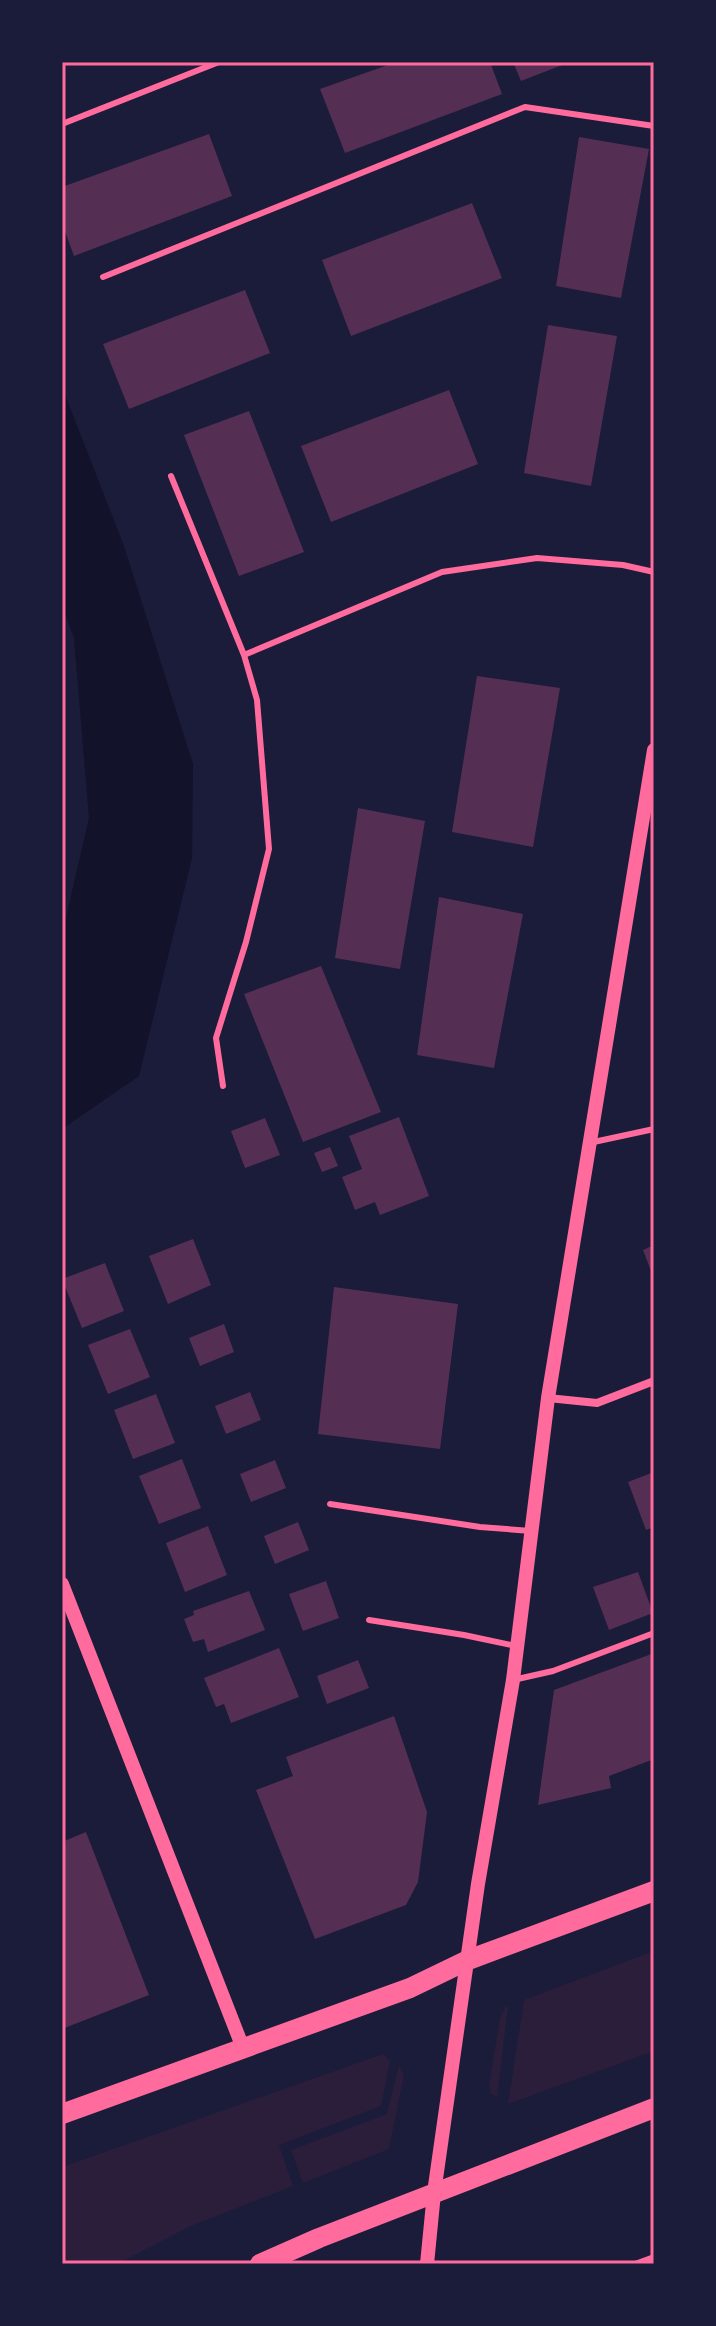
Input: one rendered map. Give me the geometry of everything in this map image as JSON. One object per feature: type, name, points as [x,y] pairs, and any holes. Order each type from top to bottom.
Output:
[{"type":"main road","points":[[62,2114],[410,1988],[468,1960],[654,1891]]},
{"type":"main road","points":[[260,2264],[654,2108]]},
{"type":"street","points":[[427,2264],[434,2193],[468,1960],[513,1680],[548,1398],[654,750]]},
{"type":"street","points":[[548,1398],[597,1403],[654,1381]]},
{"type":"street","points":[[62,1584],[243,2048]]},
{"type":"lane","points":[[62,124],[219,62]]},
{"type":"lane","points":[[103,277],[525,107],[654,126]]},
{"type":"lane","points":[[171,476],[244,655],[257,700],[269,849],[246,942],[216,1038],[223,1086]]},
{"type":"lane","points":[[244,655],[442,572],[537,558],[623,565],[654,572]]},
{"type":"lane","points":[[589,1143],[654,1129]]},
{"type":"lane","points":[[330,1504],[480,1527],[531,1531]]},
{"type":"lane","points":[[369,1620],[516,1646]]},
{"type":"lane","points":[[513,1680],[553,1671],[654,1633]]},
{"type":"lane","points":[[635,2264],[654,2257]]},
{"type":"shaded area","points":[[62,387],[124,546],[193,764],[192,858],[139,1076],[62,1129],[62,935],[89,818],[74,638],[62,606]]},
{"type":"shaded area","points":[[654,1951],[654,2051],[508,2104],[524,2000]]},
{"type":"shaded area","points":[[506,2006],[497,2097],[491,2094],[489,2085],[500,2018]]},
{"type":"shaded area","points":[[383,2054],[390,2061],[381,2106],[279,2145],[293,2186],[191,2226],[117,2264],[62,2264],[62,2167]]},
{"type":"shaded area","points":[[399,2065],[404,2075],[389,2149],[303,2183],[291,2150],[387,2114]]},
{"type":"building","points":[[396,62],[490,62],[502,94],[345,153],[320,89]]},
{"type":"building","points":[[513,62],[570,62],[521,81]]},
{"type":"building","points":[[209,134],[232,196],[74,256],[62,223],[62,187]]},
{"type":"building","points":[[579,137],[649,149],[621,298],[556,286]]},
{"type":"building","points":[[472,203],[502,278],[351,336],[322,260]]},
{"type":"building","points":[[245,290],[270,353],[129,409],[103,344]]},
{"type":"building","points":[[548,325],[617,336],[591,486],[524,473]]},
{"type":"building","points":[[449,390],[478,464],[331,522],[301,446]]},
{"type":"building","points":[[249,411],[304,552],[239,576],[184,435]]},
{"type":"building","points":[[477,676],[560,688],[533,847],[452,832]]},
{"type":"building","points":[[358,808],[425,821],[400,969],[335,958]]},
{"type":"building","points":[[439,897],[523,914],[494,1068],[417,1055]]},
{"type":"building","points":[[321,966],[381,1112],[303,1142],[244,994]]},
{"type":"building","points":[[399,1117],[429,1196],[380,1215],[375,1202],[355,1210],[342,1177],[362,1169],[349,1136]]},
{"type":"building","points":[[265,1118],[280,1155],[245,1168],[231,1131]]},
{"type":"building","points":[[330,1147],[338,1166],[322,1172],[314,1153]]},
{"type":"building","points":[[193,1239],[211,1285],[168,1304],[149,1256]]},
{"type":"building","points":[[654,1245],[654,1279],[643,1250]]},
{"type":"building","points":[[105,1263],[124,1311],[82,1328],[62,1279]]},
{"type":"building","points":[[334,1287],[458,1304],[440,1449],[318,1434]]},
{"type":"building","points":[[224,1324],[234,1352],[200,1366],[189,1338]]},
{"type":"building","points":[[130,1329],[150,1377],[108,1394],[88,1345]]},
{"type":"building","points":[[250,1392],[261,1420],[226,1434],[215,1406]]},
{"type":"building","points":[[156,1394],[175,1443],[133,1459],[114,1410]]},
{"type":"building","points":[[182,1459],[201,1508],[159,1524],[139,1476]]},
{"type":"building","points":[[275,1460],[286,1488],[251,1502],[240,1474]]},
{"type":"building","points":[[654,1472],[654,1527],[646,1530],[628,1482]]},
{"type":"building","points":[[298,1522],[309,1550],[275,1564],[264,1536]]},
{"type":"building","points":[[208,1526],[227,1575],[185,1592],[166,1543]]},
{"type":"building","points":[[638,1572],[653,1613],[609,1630],[593,1587]]},
{"type":"building","points":[[326,1581],[339,1618],[303,1631],[289,1594]]},
{"type":"building","points":[[249,1591],[265,1630],[208,1652],[204,1639],[193,1642],[184,1619],[194,1615],[193,1611]]},
{"type":"building","points":[[279,1648],[299,1697],[231,1723],[224,1704],[216,1707],[204,1678]]},
{"type":"building","points":[[654,1653],[654,1759],[609,1776],[611,1788],[538,1805],[554,1690]]},
{"type":"building","points":[[358,1660],[369,1688],[327,1704],[317,1676]]},
{"type":"building","points":[[394,1716],[427,1812],[418,1882],[406,1905],[315,1939],[256,1790],[293,1776],[286,1757]]},
{"type":"building","points":[[86,1832],[149,1995],[62,2029],[62,1842]]}]
